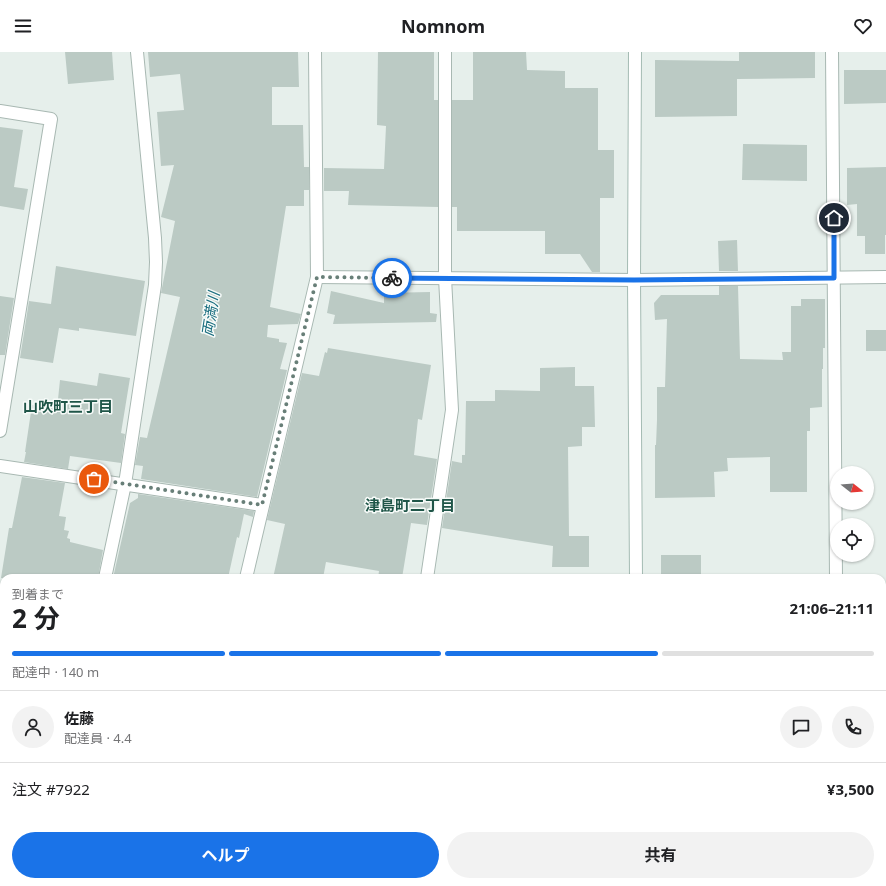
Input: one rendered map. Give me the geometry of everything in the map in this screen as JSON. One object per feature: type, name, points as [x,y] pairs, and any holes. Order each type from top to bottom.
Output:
[{"type":"street","points":[[106,574],[125,484],[155,285],[156,262],[137,52]]},
{"type":"street","points":[[247,574],[317,277],[315,52]]},
{"type":"street","points":[[428,574],[452,410],[445,278],[445,52]]},
{"type":"street","points":[[635,52],[634,280],[636,574]]},
{"type":"street","points":[[832,52],[836,574]]},
{"type":"street","points":[[0,111],[51,119],[0,431]]},
{"type":"street","points":[[317,277],[634,280],[886,277]]},
{"type":"street","points":[[0,466],[262,505]]},
{"type":"building","points":[[65,52],[112,52],[114,80],[68,84]]},
{"type":"building","points":[[148,52],[298,52],[299,87],[272,87],[272,125],[303,125],[304,167],[309,167],[309,190],[304,190],[304,206],[286,206],[270,307],[301,314],[298,324],[268,325],[267,337],[279,339],[279,342],[287,343],[280,369],[287,370],[257,497],[141,479],[143,466],[135,465],[140,437],[147,438],[180,297],[161,293],[175,221],[161,217],[174,165],[161,166],[157,112],[184,110],[180,74],[150,77]]},
{"type":"building","points":[[378,52],[434,52],[434,100],[438,100],[438,207],[348,205],[349,191],[324,191],[324,168],[384,169],[386,126],[377,125]]},
{"type":"building","points":[[473,52],[526,52],[527,70],[565,71],[565,88],[598,88],[598,150],[614,150],[614,198],[600,198],[600,272],[592,272],[580,254],[545,254],[545,231],[457,231],[457,207],[452,207],[452,100],[473,100]]},
{"type":"building","points":[[739,52],[815,52],[815,78],[737,79],[737,116],[655,117],[655,60],[739,61]]},
{"type":"building","points":[[844,70],[886,70],[886,103],[844,104]]},
{"type":"building","points":[[0,127],[23,130],[14,187],[28,189],[24,210],[0,206]]},
{"type":"building","points":[[743,144],[807,145],[807,181],[742,180]]},
{"type":"building","points":[[886,167],[885,254],[865,254],[865,236],[857,236],[857,204],[847,205],[847,168]]},
{"type":"building","points":[[737,240],[738,271],[719,271],[718,241]]},
{"type":"building","points":[[56,266],[145,281],[136,336],[79,328],[79,331],[59,328],[53,363],[20,358],[29,301],[51,304]]},
{"type":"building","points":[[719,286],[738,286],[740,359],[783,360],[782,352],[791,352],[791,306],[801,306],[801,299],[825,299],[825,348],[823,348],[822,407],[810,408],[810,431],[807,431],[807,492],[770,492],[770,457],[727,458],[728,471],[714,472],[715,497],[655,498],[657,387],[665,387],[667,319],[655,320],[654,303],[661,295],[719,295]]},
{"type":"building","points":[[331,291],[384,303],[384,293],[430,292],[430,313],[437,314],[436,322],[333,324],[335,315],[327,313]]},
{"type":"building","points":[[0,296],[14,298],[5,355],[0,355]]},
{"type":"building","points":[[866,330],[886,330],[886,351],[866,351]]},
{"type":"building","points":[[328,348],[431,365],[422,420],[418,419],[414,455],[437,459],[427,525],[411,523],[403,574],[379,574],[379,571],[326,562],[324,574],[274,574],[285,524],[267,520],[302,373],[319,376],[325,352],[327,353]]},
{"type":"building","points":[[575,367],[575,386],[594,386],[595,427],[582,427],[582,446],[568,447],[569,536],[589,536],[589,567],[552,567],[553,546],[442,528],[452,461],[462,463],[462,455],[465,455],[466,401],[495,401],[495,390],[540,391],[540,368]]},
{"type":"building","points":[[99,373],[130,378],[121,433],[125,434],[121,463],[70,456],[68,469],[24,462],[32,405],[57,409],[60,380],[97,386]]},
{"type":"building","points":[[22,477],[65,483],[59,516],[66,517],[64,530],[69,531],[67,538],[70,539],[70,542],[103,550],[99,574],[2,574],[9,528],[12,528]]},
{"type":"building","points":[[138,494],[254,511],[253,517],[244,514],[229,574],[114,574],[130,503],[138,498]]},
{"type":"building","points":[[661,555],[701,555],[701,574],[661,574]]},
{"type":"way so far","points":[[94,479],[262,505],[317,277],[392,278]]},
{"type":"district","name":"山吹町三丁目","points":[[68,406]]},
{"type":"district","name":"津島町二丁目","points":[[410,505]]},
{"type":"route","points":[[392,278],[634,280],[834,278],[834,218]]},
{"type":"water label","name":"両満川","points":[[210,314]]}]
